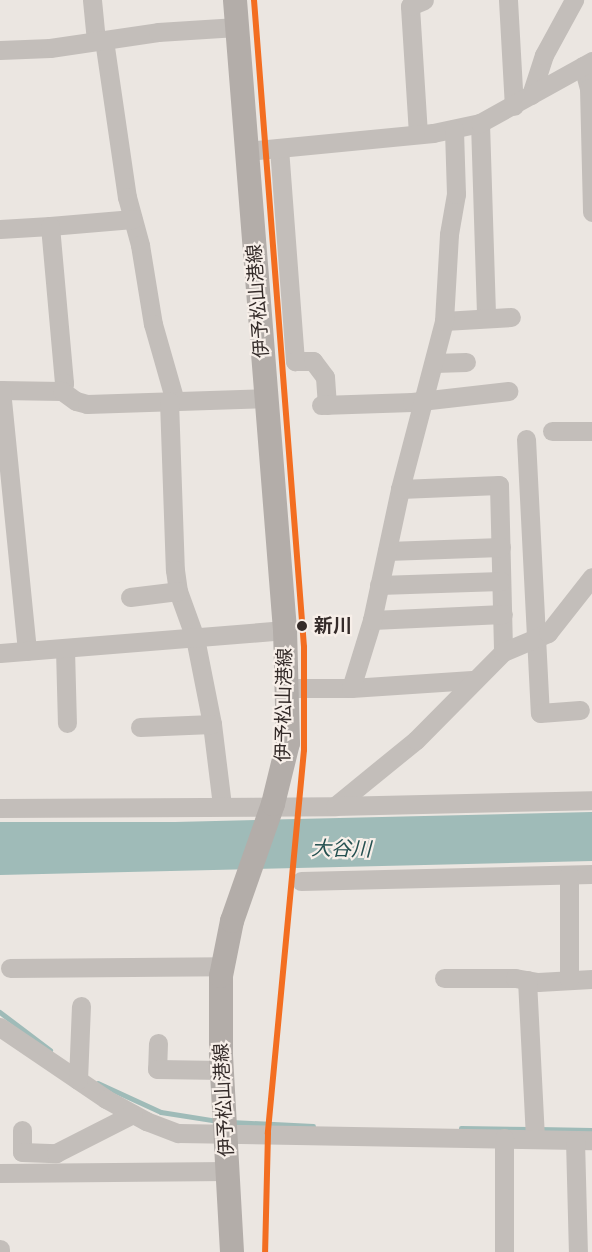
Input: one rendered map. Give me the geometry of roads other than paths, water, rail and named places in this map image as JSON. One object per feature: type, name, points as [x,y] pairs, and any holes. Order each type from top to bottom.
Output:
[{"type":"main road","name":"伊予松山港線","points":[[232,1252],[222,1070],[222,966],[246,879],[272,808],[288,743],[285,630],[265,398],[235,0]]},
{"type":"street","points":[[92,0],[122,172],[153,324],[172,401],[173,556],[178,591],[194,638],[212,724],[222,805]]},
{"type":"street","points":[[418,134],[410,6],[424,0]]},
{"type":"street","points":[[508,0],[514,106]]},
{"type":"street","points":[[531,95],[544,55],[574,0]]},
{"type":"street","points":[[0,50],[100,41],[158,32],[237,27]]},
{"type":"street","points":[[247,151],[454,130],[480,123],[588,64],[592,212]]},
{"type":"street","points":[[480,123],[486,318]]},
{"type":"street","points":[[351,688],[372,620],[400,489],[444,321],[449,234],[456,194],[454,130]]},
{"type":"street","points":[[279,148],[295,361],[313,361],[325,376],[324,405],[424,400],[508,392]]},
{"type":"street","points":[[0,229],[133,219]]},
{"type":"street","points":[[50,226],[64,382],[62,391]]},
{"type":"street","points":[[444,321],[511,317]]},
{"type":"street","points":[[434,363],[466,362]]},
{"type":"street","points":[[27,651],[0,390],[62,391],[76,402],[87,404],[265,398]]},
{"type":"street","points":[[552,431],[592,431]]},
{"type":"street","points":[[526,439],[540,712],[580,710]]},
{"type":"street","points":[[400,489],[499,485],[503,652]]},
{"type":"street","points":[[387,551],[500,547]]},
{"type":"street","points":[[335,806],[416,740],[472,680],[503,652],[548,633],[592,577]]},
{"type":"street","points":[[379,584],[501,580]]},
{"type":"street","points":[[130,597],[178,591]]},
{"type":"street","points":[[372,620],[503,614]]},
{"type":"street","points":[[0,653],[285,630]]},
{"type":"street","points":[[65,648],[67,723]]},
{"type":"street","points":[[288,688],[351,688],[472,680]]},
{"type":"street","points":[[140,727],[212,724]]},
{"type":"street","points":[[0,808],[222,805],[272,808],[592,800]]},
{"type":"street","points":[[301,881],[592,874]]},
{"type":"street","points":[[569,875],[569,979]]},
{"type":"street","points":[[10,968],[222,966]]},
{"type":"street","points":[[444,978],[592,979]]},
{"type":"street","points":[[526,980],[536,1139]]},
{"type":"street","points":[[78,1080],[80,1006]]},
{"type":"street","points":[[0,1027],[132,1114],[178,1132],[584,1140],[578,1252]]},
{"type":"street","points":[[158,1043],[158,1069],[222,1070]]},
{"type":"street","points":[[22,1130],[22,1152],[56,1153],[132,1114]]},
{"type":"street","points":[[504,1138],[504,1252]]},
{"type":"street","points":[[0,1173],[227,1171]]},
{"type":"water","name":"大谷川","points":[[592,812],[592,861],[0,875],[0,822],[175,822]]},
{"type":"waterway","points":[[0,1012],[50,1050]]},
{"type":"waterway","points":[[98,1083],[161,1112],[218,1121]]},
{"type":"waterway","points":[[231,1122],[313,1126]]},
{"type":"waterway","points":[[461,1128],[531,1129]]},
{"type":"waterway","points":[[538,1129],[592,1130]]},
{"type":"place","name":"新川","points":[[302,626]]}]
